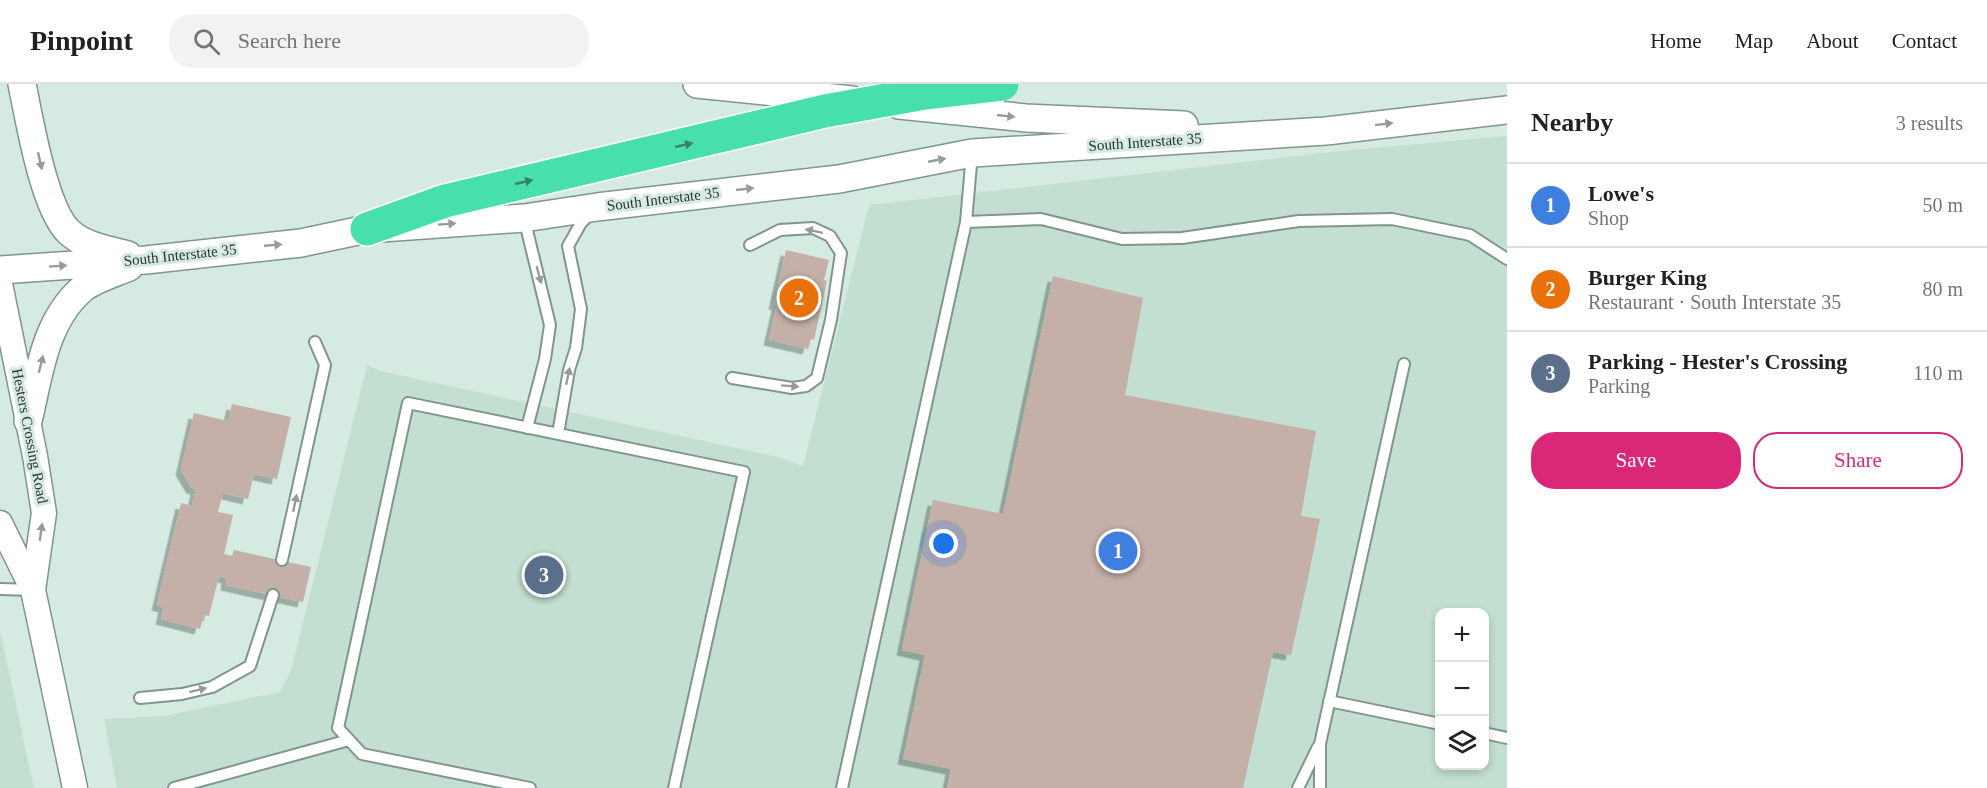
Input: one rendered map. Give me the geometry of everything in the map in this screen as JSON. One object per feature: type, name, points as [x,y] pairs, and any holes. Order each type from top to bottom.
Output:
[{"type":"highway","points":[[368,229],[445,201],[825,111],[925,93],[1002,84]]},
{"type":"main road","name":"South Interstate 35","points":[[697,84],[1026,118],[1326,131]]},
{"type":"main road","points":[[24,94],[49,199],[68,231],[95,247],[146,260]]},
{"type":"main road","name":"South Interstate 35","points":[[0,270],[146,260],[301,243],[368,229],[524,218],[597,207],[839,179],[972,153],[1326,131],[1507,110]]},
{"type":"main road","points":[[28,421],[49,335],[66,309],[83,288],[146,260]]},
{"type":"street","name":"Hesters Crossing Road","points":[[0,284],[44,513],[33,590]]},
{"type":"street","name":"Hesters Crossing Road","points":[[0,523],[33,590],[75,788]]},
{"type":"lane","points":[[842,788],[966,222],[972,153]]},
{"type":"lane","points":[[558,434],[569,370],[576,348],[581,309],[568,246],[581,223],[597,207]]},
{"type":"lane","points":[[524,218],[550,325],[545,359],[527,428]]},
{"type":"lane","points":[[966,222],[1041,219],[1122,239],[1182,238],[1299,221],[1392,219],[1470,235],[1507,259]]},
{"type":"lane","points":[[732,378],[792,388],[806,386],[817,378],[838,279],[841,253],[830,236],[813,228],[780,230],[750,245]]},
{"type":"lane","points":[[282,560],[325,365],[315,342]]},
{"type":"lane","points":[[1320,788],[1320,744],[1404,364]]},
{"type":"lane","points":[[530,788],[362,754],[338,728],[408,403],[744,472],[674,788]]},
{"type":"lane","points":[[0,589],[33,590]]},
{"type":"lane","points":[[140,698],[182,694],[212,687],[250,666],[273,596]]},
{"type":"lane","points":[[1329,701],[1435,723]]},
{"type":"lane","points":[[1489,734],[1507,738]]},
{"type":"lane","points":[[174,788],[349,740]]},
{"type":"lane","points":[[1298,788],[1320,744]]},
{"type":"shaded area","points":[[1507,136],[1507,788],[117,788],[104,719],[164,716],[280,692],[291,671],[367,365],[380,371],[778,457],[803,466],[869,205],[1340,151]]},
{"type":"shaded area","points":[[0,630],[34,788],[0,788]]},
{"type":"building","points":[[786,250],[829,260],[824,280],[827,281],[814,340],[811,339],[808,349],[769,340]]},
{"type":"building","points":[[1053,276],[1143,298],[1125,395],[1316,431],[1301,516],[1320,519],[1307,583],[1291,655],[1273,652],[1243,788],[947,788],[951,769],[903,759],[925,655],[902,650],[933,500],[1003,514]]},
{"type":"building","points":[[232,404],[291,417],[277,479],[254,474],[248,499],[223,493],[218,512],[233,515],[224,554],[232,556],[234,550],[311,567],[303,602],[226,585],[227,578],[219,576],[209,616],[204,615],[200,629],[161,619],[164,607],[157,605],[181,503],[192,506],[196,489],[192,488],[181,470],[194,413],[228,421]]},
{"type":"place","name":"Burger King","points":[[799,298]]},
{"type":"place","name":"Lowe's","points":[[1118,551]]},
{"type":"place","name":"Parking - Hester's Crossing","points":[[544,575]]}]
